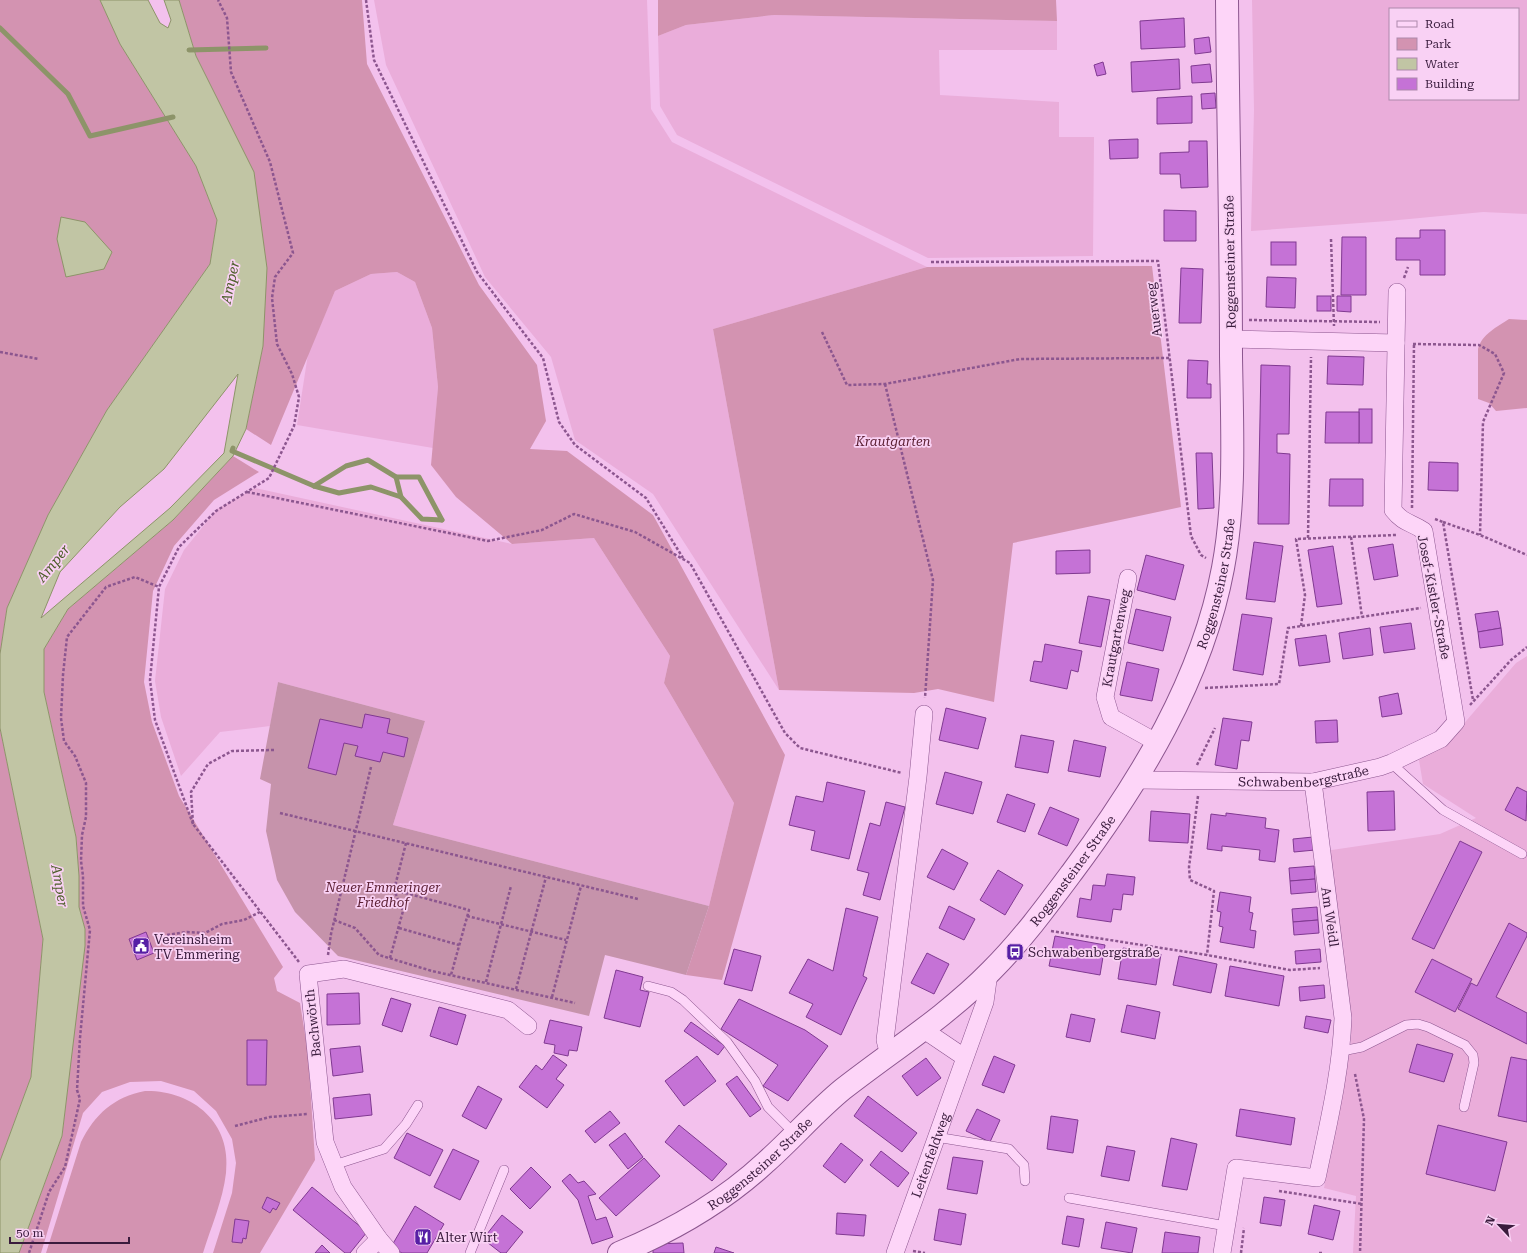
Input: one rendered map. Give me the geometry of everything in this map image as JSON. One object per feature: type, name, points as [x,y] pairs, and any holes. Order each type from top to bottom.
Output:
[{"type":"street","name":"Roggensteiner Straße","points":[[620,1253],[669,1231],[716,1202],[763,1165],[841,1091],[924,1030],[989,973],[1036,921],[1094,844],[1136,780],[1187,687],[1202,648],[1224,566],[1232,482],[1227,0]]},
{"type":"street","name":"Josef-Kistler-Straße","points":[[1397,292],[1393,510],[1401,520],[1416,525],[1424,531],[1438,606],[1456,722]]},
{"type":"street","points":[[1231,339],[1396,343]]},
{"type":"street","name":"Krautgartenweg","points":[[1128,578],[1105,697],[1112,717],[1156,742]]},
{"type":"street","points":[[890,1055],[885,1040],[918,777],[924,714]]},
{"type":"street","name":"Schwabenbergstraße","points":[[1136,780],[1313,782],[1380,767],[1391,763],[1441,739],[1456,722]]},
{"type":"street","name":"Am Weidl","points":[[1226,1226],[1236,1168],[1318,1178],[1342,1051],[1343,1018],[1313,782]]},
{"type":"street","name":"Bachwörth","points":[[391,1253],[379,1239],[343,1187],[325,1142],[308,974],[344,969],[508,1010],[528,1026]]},
{"type":"street","name":"Leitenfeldweg","points":[[895,1253],[964,1057],[985,1002],[989,973]]},
{"type":"street","points":[[924,1030],[964,1057]]},
{"type":"street","points":[[1222,1253],[1226,1226]]},
{"type":"street","points":[[365,1253],[379,1239]]},
{"type":"lane","points":[[1391,763],[1442,810],[1522,854]]},
{"type":"lane","points":[[648,986],[671,992],[682,1000],[727,1042],[755,1081],[768,1107],[796,1135]]},
{"type":"lane","points":[[1342,1051],[1362,1047],[1406,1026],[1418,1024],[1428,1027],[1465,1045],[1473,1055],[1474,1063],[1464,1107]]},
{"type":"lane","points":[[334,1165],[384,1149],[406,1124],[418,1105]]},
{"type":"lane","points":[[936,1136],[1009,1149],[1024,1164],[1025,1181]]},
{"type":"lane","points":[[470,1253],[504,1170]]},
{"type":"lane","points":[[1069,1198],[1226,1226]]},
{"type":"path","points":[[218,0],[227,18],[231,72],[270,162],[293,253],[276,277],[272,298],[277,344],[292,374],[298,397],[294,426],[268,478],[216,511],[179,547],[159,587],[150,680],[155,720],[193,824],[308,974]]},
{"type":"path","points":[[366,0],[374,60],[476,272],[543,358],[559,422],[575,445],[646,498],[684,560]]},
{"type":"path","points":[[1331,239],[1334,341]]},
{"type":"path","name":"Auerweg","points":[[931,262],[1158,261],[1191,536],[1200,555],[1224,566]]},
{"type":"path","points":[[1245,320],[1396,322]]},
{"type":"path","points":[[822,332],[847,385],[885,384],[1020,359],[1170,358]]},
{"type":"path","points":[[1308,538],[1311,341]]},
{"type":"path","points":[[1396,343],[1479,345],[1495,354],[1504,373],[1483,422],[1480,535]]},
{"type":"path","points":[[0,352],[39,359]]},
{"type":"path","points":[[885,384],[933,580],[924,714]]},
{"type":"path","points":[[247,492],[488,541],[542,530],[574,514],[635,532],[690,563],[785,733],[800,748],[918,777]]},
{"type":"path","points":[[1443,522],[1480,535],[1527,555]]},
{"type":"path","points":[[1301,626],[1305,595],[1296,539],[1401,535],[1416,525]]},
{"type":"path","points":[[1351,537],[1362,617]]},
{"type":"path","points":[[29,1253],[49,1192],[65,1167],[80,1099],[77,1090],[80,1038],[90,930],[83,906],[83,876],[81,861],[82,835],[86,817],[86,783],[75,756],[64,741],[60,718],[67,637],[106,587],[135,577],[159,587]]},
{"type":"path","points":[[1204,688],[1279,684],[1288,628],[1438,606]]},
{"type":"path","points":[[1456,722],[1473,700],[1511,660],[1527,647]]},
{"type":"path","points":[[1207,955],[1214,891],[1190,880],[1189,867],[1195,781],[1215,728]]},
{"type":"path","points":[[193,824],[191,792],[208,764],[232,751],[274,750]]},
{"type":"path","points":[[325,972],[334,920],[370,767]]},
{"type":"path","points":[[280,813],[638,899]]},
{"type":"path","points":[[390,958],[403,911],[394,890],[406,843]]},
{"type":"path","points":[[516,989],[546,877]]},
{"type":"path","points":[[486,982],[511,886]]},
{"type":"path","points":[[552,997],[580,886]]},
{"type":"path","points":[[394,890],[469,910],[451,975]]},
{"type":"path","points":[[166,935],[187,932],[205,933],[222,924],[244,920],[260,912]]},
{"type":"path","points":[[467,916],[566,940]]},
{"type":"path","points":[[334,920],[355,928],[379,955],[451,975],[575,1003]]},
{"type":"path","points":[[1036,921],[1044,930],[1207,955],[1290,970],[1337,966]]},
{"type":"path","points":[[399,928],[459,945]]},
{"type":"path","points":[[1342,1051],[1354,1070],[1364,1119],[1360,1253]]},
{"type":"path","points":[[235,1126],[270,1117],[322,1114]]},
{"type":"path","points":[[1274,1191],[1362,1204]]},
{"type":"shaded area","points":[[374,0],[647,0],[651,109],[672,142],[927,267],[713,329],[779,690],[653,494],[575,440],[551,357],[485,277],[386,65]]},
{"type":"shaded area","points":[[1252,0],[1527,0],[1527,214],[1483,212],[1388,221],[1251,231],[1254,110]]},
{"type":"shaded area","points":[[774,15],[1057,21],[1057,50],[939,50],[940,95],[1059,102],[1059,137],[1094,137],[1093,256],[928,258],[677,135],[660,106],[658,36],[686,25]]},
{"type":"shaded area","points":[[397,272],[415,282],[432,328],[438,387],[433,448],[297,425],[308,354],[335,291],[371,274]]},
{"type":"shaded area","points":[[255,488],[512,544],[594,538],[670,656],[664,683],[734,803],[709,906],[393,825],[425,721],[278,682],[270,726],[220,732],[181,776],[161,717],[155,681],[165,589],[184,550],[217,509]]},
{"type":"shaded area","points":[[1527,656],[1527,1253],[1353,1253],[1356,1196],[1324,1188],[1351,1042],[1325,851],[1440,834],[1476,818],[1423,784],[1419,760],[1448,742],[1516,663]]},
{"type":"green space","points":[[0,0],[100,0],[120,44],[196,166],[217,220],[210,264],[107,410],[48,515],[7,608],[0,654]]},
{"type":"green space","points":[[179,0],[362,0],[367,64],[479,285],[537,365],[546,421],[530,449],[567,451],[653,515],[785,755],[722,980],[686,975],[709,906],[734,803],[664,683],[670,656],[594,538],[512,544],[456,497],[431,465],[438,387],[432,328],[415,282],[397,272],[371,274],[335,291],[271,445],[246,429],[263,346],[227,119],[196,56]]},
{"type":"green space","points":[[658,0],[1056,0],[1057,21],[774,15],[686,25],[658,36]]},
{"type":"green space","name":"Krautgarten","points":[[1152,266],[1181,507],[1013,543],[994,702],[938,689],[914,693],[779,690],[713,329],[927,267]]},
{"type":"green space","points":[[1509,319],[1527,320],[1527,408],[1496,411],[1489,403],[1478,399],[1478,349],[1486,335]]},
{"type":"green space","points":[[233,456],[259,472],[214,500],[174,546],[153,591],[144,682],[152,722],[179,796],[283,967],[274,978],[277,991],[300,1003],[308,1053],[315,1160],[260,1253],[213,1253],[232,1193],[236,1163],[232,1139],[216,1111],[194,1091],[161,1081],[130,1082],[102,1092],[83,1113],[41,1253],[19,1253],[62,1136],[85,929],[79,907],[79,876],[76,837],[44,692],[44,649],[68,609],[173,520]]},
{"type":"green space","name":"Neuer Emmeringer Friedhof","points":[[278,682],[425,721],[393,825],[709,906],[686,975],[605,955],[589,1016],[338,956],[295,912],[277,880],[266,831],[271,784],[260,779]]},
{"type":"green space","points":[[0,728],[43,939],[31,1077],[0,1161]]},
{"type":"green space","points":[[145,1091],[162,1092],[178,1096],[193,1103],[205,1112],[215,1124],[222,1139],[226,1155],[226,1173],[220,1203],[203,1253],[46,1253],[81,1142],[86,1132],[99,1115],[115,1102]]},
{"type":"water","name":"Amper","points":[[100,0],[148,0],[160,23],[168,28],[171,20],[164,0],[179,0],[196,56],[254,172],[267,268],[263,346],[246,429],[233,456],[173,520],[68,609],[44,649],[44,692],[76,837],[79,876],[79,907],[85,929],[85,946],[62,1136],[19,1253],[0,1253],[0,1161],[31,1077],[43,939],[0,728],[0,654],[7,608],[48,515],[107,410],[210,264],[217,220],[196,166],[120,44]],"holes":[[[238,374],[224,453],[170,508],[41,618],[60,572],[120,507],[164,469]]]},
{"type":"water","points":[[61,217],[85,222],[112,252],[104,269],[66,277],[57,239]]},
{"type":"building","points":[[1184,18],[1185,47],[1141,49],[1140,21]]},
{"type":"building","points":[[1209,37],[1211,52],[1195,54],[1194,39]]},
{"type":"building","points":[[1179,59],[1180,89],[1132,92],[1131,62]]},
{"type":"building","points":[[1103,62],[1106,74],[1097,76],[1094,65]]},
{"type":"building","points":[[1210,64],[1212,82],[1192,83],[1191,66]]},
{"type":"building","points":[[1215,93],[1216,108],[1202,109],[1201,94]]},
{"type":"building","points":[[1192,96],[1192,123],[1157,124],[1157,98]]},
{"type":"building","points":[[1138,139],[1138,158],[1110,159],[1109,140]]},
{"type":"building","points":[[1189,141],[1207,141],[1208,187],[1181,188],[1180,174],[1160,174],[1160,153],[1189,152]]},
{"type":"building","points":[[1164,210],[1196,211],[1196,241],[1164,241]]},
{"type":"building","points":[[1420,230],[1445,230],[1445,275],[1420,275],[1420,260],[1396,260],[1396,238],[1420,238]]},
{"type":"building","points":[[1342,237],[1366,237],[1366,295],[1341,295]]},
{"type":"building","points":[[1271,242],[1296,242],[1296,265],[1271,265]]},
{"type":"building","points":[[1181,268],[1203,269],[1201,323],[1179,323]]},
{"type":"building","points":[[1267,277],[1296,278],[1295,308],[1266,307]]},
{"type":"building","points":[[1317,296],[1331,296],[1331,311],[1317,311]]},
{"type":"building","points":[[1337,296],[1351,296],[1351,312],[1337,311]]},
{"type":"building","points":[[1328,356],[1364,357],[1363,385],[1327,384]]},
{"type":"building","points":[[1188,360],[1208,361],[1207,384],[1211,384],[1211,398],[1187,398]]},
{"type":"building","points":[[1261,365],[1290,366],[1289,434],[1277,434],[1277,453],[1290,454],[1289,524],[1258,524]]},
{"type":"building","points":[[1359,409],[1372,409],[1372,443],[1359,443]]},
{"type":"building","points":[[1326,412],[1359,412],[1359,443],[1325,443]]},
{"type":"building","points":[[1196,453],[1212,453],[1214,508],[1198,509]]},
{"type":"building","points":[[1429,462],[1458,463],[1458,491],[1428,490]]},
{"type":"building","points":[[1330,479],[1363,479],[1363,506],[1329,506]]},
{"type":"building","points":[[1254,542],[1283,546],[1275,602],[1246,599]]},
{"type":"building","points":[[1393,544],[1398,576],[1374,580],[1368,548]]},
{"type":"building","points":[[1333,546],[1342,604],[1317,607],[1308,550]]},
{"type":"building","points":[[1090,550],[1090,573],[1056,574],[1056,551]]},
{"type":"building","points":[[1146,555],[1184,565],[1175,600],[1137,590]]},
{"type":"building","points":[[1088,596],[1110,600],[1101,647],[1079,643]]},
{"type":"building","points":[[1136,609],[1171,617],[1163,651],[1128,643]]},
{"type":"building","points":[[1498,611],[1501,628],[1478,632],[1475,614]]},
{"type":"building","points":[[1242,614],[1272,618],[1263,675],[1233,670]]},
{"type":"building","points":[[1411,623],[1415,649],[1384,653],[1380,627]]},
{"type":"building","points":[[1370,628],[1373,655],[1343,659],[1339,633]]},
{"type":"building","points":[[1501,628],[1503,645],[1480,648],[1478,632]]},
{"type":"building","points":[[1326,635],[1330,662],[1299,666],[1295,639]]},
{"type":"building","points":[[1045,644],[1082,651],[1078,672],[1071,670],[1067,689],[1030,681],[1034,661],[1042,662]]},
{"type":"building","points":[[1127,662],[1159,669],[1152,701],[1120,695]]},
{"type":"building","points":[[1398,693],[1402,714],[1382,717],[1379,697]]},
{"type":"building","points":[[946,708],[986,718],[978,749],[939,740]]},
{"type":"building","points":[[365,714],[390,719],[387,733],[408,738],[404,757],[383,752],[380,762],[355,756],[358,746],[344,743],[336,775],[308,768],[320,719],[362,728]]},
{"type":"building","points":[[1223,718],[1252,722],[1249,741],[1241,740],[1237,769],[1215,765]]},
{"type":"building","points":[[1337,720],[1338,742],[1316,743],[1315,721]]},
{"type":"building","points":[[1021,735],[1054,741],[1048,773],[1015,767]]},
{"type":"building","points":[[1074,740],[1106,747],[1100,777],[1068,771]]},
{"type":"building","points":[[945,772],[982,782],[973,814],[936,804]]},
{"type":"building","points":[[827,782],[865,791],[849,859],[811,850],[815,831],[789,825],[796,796],[823,802]]},
{"type":"building","points":[[1517,787],[1527,792],[1526,821],[1505,810]]},
{"type":"building","points":[[1394,791],[1395,830],[1368,831],[1367,792]]},
{"type":"building","points":[[1007,794],[1035,804],[1025,832],[997,822]]},
{"type":"building","points":[[886,802],[905,807],[880,900],[863,895],[869,873],[857,870],[870,823],[880,826]]},
{"type":"building","points":[[1050,807],[1079,819],[1067,846],[1038,834]]},
{"type":"building","points":[[1151,811],[1190,814],[1188,843],[1149,841]]},
{"type":"building","points":[[1226,813],[1266,818],[1265,828],[1279,830],[1275,862],[1259,860],[1260,850],[1222,846],[1222,851],[1207,849],[1211,814],[1226,816]]},
{"type":"building","points":[[1313,837],[1315,850],[1294,852],[1293,839]]},
{"type":"building","points":[[1460,841],[1482,852],[1434,949],[1412,939]]},
{"type":"building","points":[[942,849],[968,863],[954,890],[927,877]]},
{"type":"building","points":[[1314,866],[1315,879],[1290,881],[1289,868]]},
{"type":"building","points":[[998,870],[1023,885],[1005,915],[980,900]]},
{"type":"building","points":[[1107,874],[1135,877],[1133,895],[1123,894],[1121,910],[1113,909],[1111,922],[1077,917],[1080,898],[1091,900],[1093,885],[1105,886]]},
{"type":"building","points":[[1315,879],[1316,892],[1291,894],[1290,881]]},
{"type":"building","points":[[1220,892],[1251,897],[1249,912],[1253,913],[1250,930],[1256,931],[1254,948],[1220,942],[1223,927],[1219,926],[1221,912],[1217,911]]},
{"type":"building","points":[[949,906],[975,919],[964,940],[939,928]]},
{"type":"building","points":[[1317,907],[1318,920],[1293,922],[1292,909]]},
{"type":"building","points":[[846,908],[878,917],[863,976],[867,978],[841,1035],[806,1017],[813,1004],[789,993],[808,959],[833,971]]},
{"type":"building","points":[[1318,920],[1319,933],[1294,935],[1293,922]]},
{"type":"building","points":[[1509,923],[1527,933],[1527,936],[1496,997],[1527,1013],[1527,1044],[1458,1009],[1471,983],[1477,986]]},
{"type":"building","name":"Vereinsheim TV Emmering","points":[[146,932],[154,953],[137,960],[129,939]]},
{"type":"building","points":[[1055,936],[1105,945],[1100,975],[1049,966]]},
{"type":"building","points":[[1123,948],[1161,954],[1156,985],[1118,979]]},
{"type":"building","points":[[734,949],[761,956],[752,991],[724,984]]},
{"type":"building","points":[[1320,949],[1321,962],[1296,964],[1295,951]]},
{"type":"building","points":[[927,953],[949,964],[934,994],[911,983]]},
{"type":"building","points":[[1179,956],[1217,964],[1211,993],[1173,985]]},
{"type":"building","points":[[1432,959],[1472,979],[1455,1012],[1415,992]]},
{"type":"building","points":[[1230,966],[1284,976],[1279,1006],[1225,996]]},
{"type":"building","points":[[616,970],[643,977],[640,990],[649,992],[640,1027],[604,1018]]},
{"type":"building","points":[[1324,985],[1325,998],[1300,1001],[1299,987]]},
{"type":"building","points":[[359,993],[360,1024],[327,1025],[327,994]]},
{"type":"building","points":[[391,998],[411,1004],[402,1032],[382,1025]]},
{"type":"building","points":[[739,999],[805,1030],[828,1046],[788,1101],[763,1086],[778,1065],[721,1029]]},
{"type":"building","points":[[1127,1005],[1160,1012],[1155,1039],[1121,1032]]},
{"type":"building","points":[[439,1007],[466,1015],[457,1045],[430,1036]]},
{"type":"building","points":[[1071,1014],[1095,1019],[1090,1042],[1066,1037]]},
{"type":"building","points":[[1306,1016],[1331,1020],[1328,1033],[1304,1028]]},
{"type":"building","points":[[550,1020],[582,1027],[577,1051],[569,1050],[568,1056],[554,1053],[555,1045],[544,1043]]},
{"type":"building","points":[[691,1022],[725,1046],[718,1055],[684,1031]]},
{"type":"building","points":[[247,1040],[267,1040],[266,1085],[247,1085]]},
{"type":"building","points":[[1417,1044],[1453,1054],[1444,1082],[1409,1072]]},
{"type":"building","points":[[360,1046],[363,1072],[333,1076],[330,1049]]},
{"type":"building","points":[[553,1055],[567,1065],[556,1079],[564,1085],[547,1108],[519,1087],[536,1065],[542,1070]]},
{"type":"building","points":[[697,1056],[716,1081],[684,1106],[665,1081]]},
{"type":"building","points":[[994,1056],[1015,1065],[1004,1093],[982,1085]]},
{"type":"building","points":[[1511,1057],[1527,1060],[1527,1122],[1498,1116]]},
{"type":"building","points":[[926,1058],[941,1078],[917,1096],[902,1076]]},
{"type":"building","points":[[737,1076],[761,1109],[750,1117],[726,1084]]},
{"type":"building","points":[[478,1086],[502,1099],[486,1129],[462,1116]]},
{"type":"building","points":[[370,1094],[372,1115],[335,1119],[333,1098]]},
{"type":"building","points":[[868,1096],[917,1133],[902,1152],[854,1116]]},
{"type":"building","points":[[977,1109],[1000,1120],[990,1142],[966,1131]]},
{"type":"building","points":[[1240,1109],[1295,1118],[1291,1145],[1236,1136]]},
{"type":"building","points":[[610,1111],[620,1123],[595,1143],[585,1131]]},
{"type":"building","points":[[1051,1116],[1078,1120],[1073,1153],[1047,1149]]},
{"type":"building","points":[[679,1125],[727,1164],[712,1181],[665,1142]]},
{"type":"building","points":[[1438,1125],[1507,1142],[1495,1191],[1426,1174]]},
{"type":"building","points":[[407,1133],[443,1150],[430,1176],[394,1158]]},
{"type":"building","points":[[625,1133],[643,1157],[628,1169],[609,1145]]},
{"type":"building","points":[[1171,1138],[1197,1144],[1187,1190],[1162,1186]]},
{"type":"building","points":[[841,1143],[863,1160],[845,1183],[823,1166]]},
{"type":"building","points":[[1107,1146],[1135,1151],[1129,1181],[1101,1176]]},
{"type":"building","points":[[453,1149],[479,1161],[460,1200],[434,1187]]},
{"type":"building","points":[[881,1151],[909,1173],[898,1187],[870,1165]]},
{"type":"building","points":[[953,1157],[983,1161],[977,1194],[947,1189]]},
{"type":"building","points":[[644,1158],[660,1176],[616,1216],[599,1198]]},
{"type":"building","points":[[531,1167],[551,1187],[530,1209],[510,1189]]},
{"type":"building","points":[[570,1174],[578,1183],[584,1181],[596,1194],[588,1196],[596,1220],[606,1217],[613,1237],[592,1244],[578,1200],[562,1181]]},
{"type":"building","points":[[312,1187],[367,1232],[350,1253],[345,1253],[293,1210]]},
{"type":"building","points":[[267,1197],[280,1203],[276,1210],[273,1208],[270,1213],[262,1208]]},
{"type":"building","points":[[1264,1197],[1285,1200],[1281,1226],[1260,1223]]},
{"type":"building","points":[[1314,1205],[1340,1211],[1333,1240],[1308,1234]]},
{"type":"building","points":[[415,1206],[444,1224],[427,1253],[402,1253],[391,1247]]},
{"type":"building","points":[[939,1209],[966,1214],[961,1245],[934,1240]]},
{"type":"building","points":[[837,1213],[866,1215],[864,1236],[836,1234]]},
{"type":"building","points":[[502,1215],[523,1232],[506,1253],[501,1253],[483,1239]]},
{"type":"building","points":[[1067,1216],[1084,1219],[1079,1247],[1062,1244]]},
{"type":"building","points":[[235,1219],[249,1221],[246,1239],[243,1238],[242,1243],[232,1242]]},
{"type":"building","points":[[1106,1222],[1137,1228],[1132,1253],[1101,1248]]},
{"type":"building","points":[[1165,1232],[1200,1237],[1198,1253],[1162,1253]]},
{"type":"building","points":[[683,1243],[684,1253],[653,1253],[653,1244]]},
{"type":"building","points":[[322,1245],[330,1253],[315,1253]]},
{"type":"building","points":[[716,1247],[734,1253],[714,1253]]},
{"type":"waterway","points":[[0,28],[68,94],[90,136],[173,117]]},
{"type":"waterway","points":[[189,50],[266,48]]},
{"type":"waterway","points":[[233,448],[232,451],[314,486],[339,493],[371,487],[401,497],[422,519],[442,520]]},
{"type":"waterway","points":[[314,486],[346,466],[368,460],[396,477],[419,477],[442,520]]},
{"type":"waterway","points":[[396,477],[401,497]]},
{"type":"place","name":"Vereinsheim TV Emmering","points":[[141,946]]},
{"type":"place","name":"Schwabenbergstraße","points":[[1015,952]]},
{"type":"place","name":"Alter Wirt","points":[[423,1237]]}]
